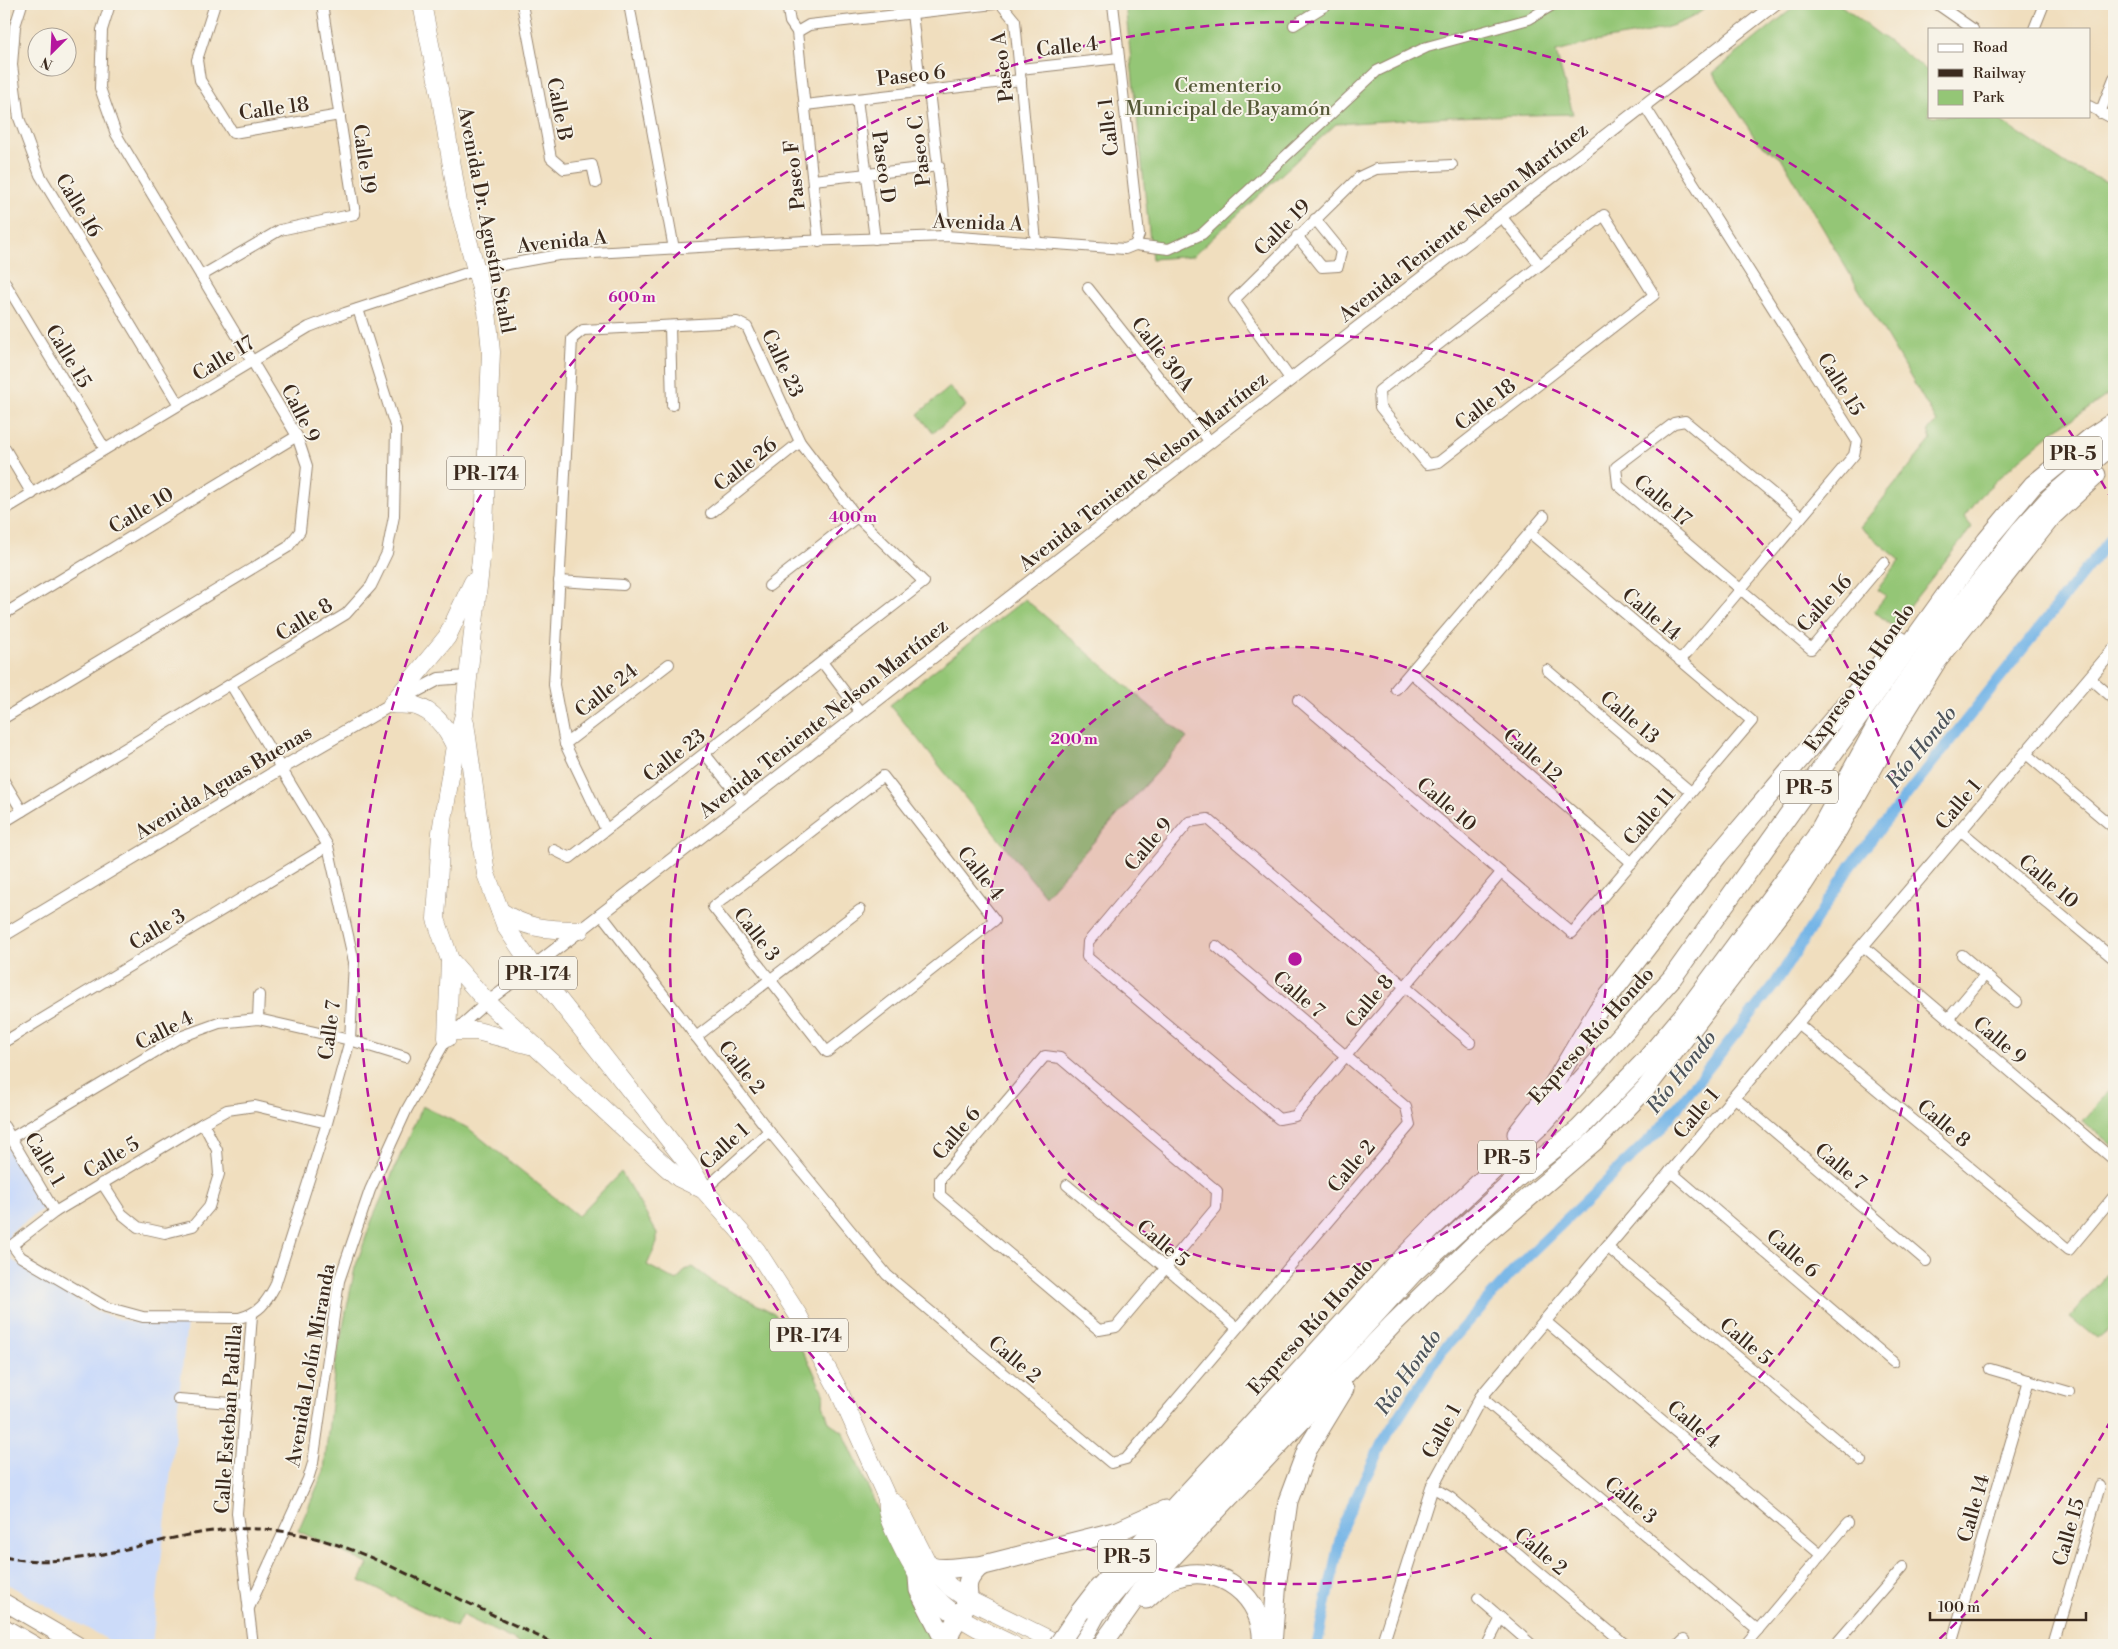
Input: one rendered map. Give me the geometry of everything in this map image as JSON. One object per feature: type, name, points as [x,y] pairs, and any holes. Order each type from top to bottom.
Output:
[{"type":"highway","name":"Avenida Dr. Agustín Stahl","points":[[422,4],[441,99],[458,203],[487,311],[492,352],[484,528],[464,715],[455,746],[440,832],[436,920],[450,960],[487,1002],[664,1166],[679,1178],[704,1190]]},
{"type":"highway","points":[[2033,486],[2049,463],[2114,409]]},
{"type":"highway","name":"Expreso Río Hondo","points":[[1056,1643],[1088,1613],[1097,1590],[1286,1387],[1394,1266],[1545,1121],[1596,1066],[1672,978],[1987,540],[2033,486],[2093,436],[2114,422]]},
{"type":"highway","points":[[1715,919],[1756,874],[1951,604],[2044,491],[2081,457],[2114,432]]},
{"type":"highway","points":[[1079,1645],[1088,1613],[1126,1579],[1250,1452],[1413,1273],[1518,1176],[1578,1130],[1644,1061],[1686,1011],[1816,837],[1878,723],[1952,617],[2020,531],[2051,497],[2114,443]]},
{"type":"highway","name":"PR-5","points":[[1102,1645],[1142,1589],[1393,1324],[1479,1240],[1598,1138],[1646,1088],[1803,884],[1834,836],[1898,723],[1936,662],[2052,516],[2114,460]]},
{"type":"highway","points":[[392,704],[448,637],[480,568]]},
{"type":"highway","points":[[1446,1214],[1526,1124],[1548,1094],[1598,1010],[1718,855],[1894,647],[1945,596]]},
{"type":"highway","points":[[392,704],[416,706],[433,716],[446,728],[455,746]]},
{"type":"highway","name":"Avenida Dr. Agustín Stahl","points":[[464,715],[486,874],[506,927],[533,967],[689,1165],[704,1190],[757,1251],[798,1315],[838,1389],[887,1498],[885,1511],[924,1572],[941,1604],[973,1627],[1013,1645]]},
{"type":"highway","points":[[447,793],[464,796],[480,834]]},
{"type":"highway","points":[[500,911],[518,923],[544,929],[580,930]]},
{"type":"highway","points":[[450,960],[451,1034],[477,1032],[534,1045]]},
{"type":"highway","points":[[1272,1645],[1276,1580],[1288,1501],[1307,1450],[1340,1394],[1383,1344],[1393,1324]]},
{"type":"highway","points":[[947,1645],[919,1590],[924,1572],[948,1570],[971,1565],[980,1566],[1118,1531],[1137,1524],[1177,1503]]},
{"type":"highway","points":[[947,1645],[952,1628],[960,1618],[969,1600],[966,1588],[968,1582],[980,1566]]},
{"type":"highway","points":[[1277,1645],[1281,1580],[1279,1569]]},
{"type":"highway","name":"Avenida Dr. Agustín Stahl","points":[[924,1572],[969,1600],[1056,1643]]},
{"type":"highway","points":[[1114,1626],[1169,1581],[1182,1577],[1202,1575],[1232,1583],[1246,1595],[1258,1614],[1263,1634],[1262,1645]]},
{"type":"main road","points":[[4,1602],[78,1645]]},
{"type":"main road","points":[[4,1627],[35,1645]]},
{"type":"street","name":"Calle 16","points":[[22,4],[16,26],[12,65],[19,118],[40,175],[179,405]]},
{"type":"street","name":"Calle 9","points":[[4,718],[288,547],[300,531],[307,466],[297,436],[116,134],[100,88],[102,30],[110,4]]},
{"type":"street","name":"Calle 18","points":[[215,4],[197,60],[200,80],[233,133],[340,115]]},
{"type":"street","name":"Calle 19","points":[[201,276],[280,230],[355,214],[322,4]]},
{"type":"street","name":"Calle B","points":[[522,4],[551,158],[564,169],[592,165],[596,183]]},
{"type":"street","points":[[629,4],[674,249]]},
{"type":"street","points":[[788,4],[790,22],[797,32],[809,25],[994,4]]},
{"type":"street","name":"Paseo A","points":[[1001,4],[1014,21],[1027,131],[1036,242]]},
{"type":"street","name":"Calle 1","points":[[1112,4],[1139,235],[1136,245]]},
{"type":"street","points":[[1294,25],[1328,4]]},
{"type":"street","name":"Avenida A","points":[[476,270],[558,255],[946,236],[1125,249],[1136,245],[1169,250],[1202,234],[1377,71],[1427,48],[1529,18],[1554,4]]},
{"type":"street","name":"Avenida Teniente Nelson Martínez","points":[[533,967],[1775,4]]},
{"type":"street","points":[[2034,28],[2044,4]]},
{"type":"street","points":[[1940,5],[1971,28]]},
{"type":"street","name":"Paseo C","points":[[912,13],[939,166],[946,236]]},
{"type":"street","name":"Paseo F","points":[[797,32],[819,242]]},
{"type":"street","name":"Calle 4","points":[[1020,69],[1119,58]]},
{"type":"street","points":[[2100,113],[2114,78]]},
{"type":"street","name":"Paseo 6","points":[[805,104],[1021,80]]},
{"type":"street","name":"Paseo D","points":[[857,99],[875,239]]},
{"type":"street","name":"Calle 15","points":[[1644,105],[1857,441],[1854,455],[1680,662]]},
{"type":"street","points":[[2090,107],[2114,119]]},
{"type":"street","name":"Calle 19","points":[[1291,380],[1234,300],[1297,236],[1359,178],[1376,169],[1452,165]]},
{"type":"street","points":[[813,180],[939,166]]},
{"type":"street","name":"Calle 18","points":[[1604,215],[1654,295],[1439,462],[1427,464],[1380,407],[1379,391],[1540,265],[1604,215]]},
{"type":"street","points":[[1501,216],[1540,265]]},
{"type":"street","points":[[1297,236],[1322,267],[1338,266],[1341,251],[1315,219]]},
{"type":"street","name":"Calle 17","points":[[4,510],[309,327],[476,270]]},
{"type":"street","name":"Calle 15","points":[[4,281],[105,449]]},
{"type":"street","name":"Calle 30A","points":[[1088,288],[1210,442]]},
{"type":"street","name":"Calle 8","points":[[4,822],[346,614],[371,586],[387,553],[394,516],[396,429],[358,309]]},
{"type":"street","name":"Calle 23","points":[[554,850],[570,858],[705,754],[924,582],[857,517],[800,442],[747,327],[737,322],[583,330],[572,339],[554,685],[565,744],[606,830]]},
{"type":"street","points":[[670,326],[672,405]]},
{"type":"street","name":"Calle 17","points":[[1740,589],[1618,485],[1616,468],[1674,422],[1685,421],[1802,517]]},
{"type":"street","name":"Calle 10","points":[[4,614],[297,436]]},
{"type":"street","name":"Calle 26","points":[[711,513],[800,442]]},
{"type":"street","points":[[4,447],[32,494]]},
{"type":"street","points":[[1396,690],[1544,516]]},
{"type":"street","points":[[769,586],[857,517]]},
{"type":"street","name":"Calle 14","points":[[1530,533],[1680,662],[1752,721]]},
{"type":"street","name":"Calle 16","points":[[1740,589],[1811,649],[1884,562]]},
{"type":"street","points":[[559,581],[623,585]]},
{"type":"street","name":"Calle 1","points":[[1382,1645],[1432,1486],[1482,1397],[1544,1320],[2114,649]]},
{"type":"street","points":[[822,662],[861,713]]},
{"type":"street","name":"Calle 24","points":[[565,744],[668,664]]},
{"type":"street","name":"Calle 13","points":[[1547,670],[1692,792]]},
{"type":"street","name":"Calle 12","points":[[1411,673],[1632,863]]},
{"type":"street","name":"Avenida Aguas Buenas","points":[[4,935],[392,704],[439,679],[467,678]]},
{"type":"street","points":[[2090,678],[2114,699]]},
{"type":"street","name":"Calle 7","points":[[232,685],[328,846],[354,962],[350,1040],[327,1123],[275,1286],[267,1301],[252,1315]]},
{"type":"street","name":"Calle 10","points":[[1298,700],[1572,933]]},
{"type":"street","name":"Calle 11","points":[[1572,933],[1752,721]]},
{"type":"street","points":[[2026,753],[2114,828]]},
{"type":"street","points":[[705,754],[744,803]]},
{"type":"street","name":"Calle 4","points":[[713,907],[883,776],[996,920],[827,1052],[770,979]]},
{"type":"street","points":[[4,781],[22,811]]},
{"type":"street","name":"Calle 9","points":[[1254,1098],[1087,957],[1088,942],[1189,822],[1208,819],[1470,1042]]},
{"type":"street","name":"Calle 10","points":[[1960,830],[2114,960]]},
{"type":"street","name":"Calle 3","points":[[4,1042],[328,846]]},
{"type":"street","name":"Calle 8","points":[[1254,1098],[1279,1119],[1295,1116],[1501,873]]},
{"type":"street","name":"Calle 3","points":[[696,1037],[770,979],[713,907]]},
{"type":"street","points":[[770,979],[860,910]]},
{"type":"street","name":"Calle 2","points":[[601,914],[769,1131],[887,1275],[1111,1463],[1126,1459],[1410,1125],[1406,1107]]},
{"type":"street","name":"Calle 7","points":[[1216,946],[1406,1107]]},
{"type":"street","name":"Calle 9","points":[[1863,946],[2114,1160]]},
{"type":"street","points":[[1962,955],[2017,1002]]},
{"type":"street","name":"Avenida Lolín Miranda","points":[[248,1610],[308,1479],[313,1462],[339,1281],[370,1190],[407,1108],[451,1034],[487,1002],[533,967]]},
{"type":"street","points":[[1948,1019],[1985,975]]},
{"type":"street","points":[[258,1019],[259,995]]},
{"type":"street","name":"Calle 4","points":[[11,1138],[180,1037],[219,1023],[258,1019],[350,1040],[405,1058]]},
{"type":"street","name":"Calle 8","points":[[1797,1023],[2069,1250],[2114,1196]]},
{"type":"street","name":"Calle 6","points":[[1046,1056],[1060,1058],[1217,1191],[1216,1208],[1166,1268],[1116,1327],[1099,1330],[940,1195],[940,1179],[1046,1056]]},
{"type":"street","name":"Calle 7","points":[[1734,1097],[1926,1261]]},
{"type":"street","name":"Calle 5","points":[[252,1315],[240,1318],[143,1317],[106,1307],[21,1257],[12,1244],[55,1212],[228,1110],[256,1106],[327,1123]]},
{"type":"street","points":[[102,1184],[122,1214],[138,1227],[165,1233],[192,1226],[209,1207],[219,1174],[217,1150],[203,1123]]},
{"type":"street","name":"Calle 1","points":[[4,1126],[55,1212]]},
{"type":"street","name":"Calle 1","points":[[704,1190],[769,1131]]},
{"type":"street","name":"Calle 6","points":[[1670,1171],[1893,1362]]},
{"type":"street","name":"Calle 5","points":[[1067,1185],[1237,1328]]},
{"type":"street","name":"Calle 5","points":[[1606,1247],[1862,1461]]},
{"type":"street","name":"Calle Esteban Padilla","points":[[252,1315],[237,1513],[253,1645]]},
{"type":"street","name":"Calle 4","points":[[1544,1320],[1821,1555]]},
{"type":"street","points":[[1990,1369],[2069,1392]]},
{"type":"street","name":"Calle 14","points":[[1951,1645],[2029,1380]]},
{"type":"street","name":"Calle 3","points":[[1482,1397],[1758,1630]]},
{"type":"street","points":[[178,1399],[244,1404]]},
{"type":"street","name":"Calle 2","points":[[1432,1486],[1452,1498],[1626,1645]]},
{"type":"street","name":"Calle 15","points":[[2053,1645],[2100,1486]]},
{"type":"street","points":[[1745,1645],[1848,1524]]},
{"type":"street","points":[[1835,1645],[1903,1567]]},
{"type":"street","points":[[1478,1598],[1532,1645]]},
{"type":"street","points":[[1487,1645],[1501,1618]]},
{"type":"street","points":[[4,1642],[9,1645]]},
{"type":"shaded area","points":[[4,1142],[44,1208],[10,1233],[12,1260],[101,1314],[136,1323],[187,1323],[152,1645],[117,1645],[4,1582]]},
{"type":"green space","name":"Cementerio Municipal de Bayamón","points":[[1125,4],[1710,4],[1698,13],[1672,26],[1597,41],[1556,52],[1573,114],[1448,117],[1336,124],[1193,256],[1152,259]]},
{"type":"green space","points":[[1798,4],[1839,4],[1928,71],[1928,118],[1996,118],[2069,166],[2114,185],[2114,390],[2084,412],[2057,428],[2015,463],[1980,496],[1964,517],[1972,527],[1893,627],[1874,611],[1886,596],[1877,590],[1900,560],[1860,527],[1931,440],[1928,430],[1937,422],[1782,159],[1757,141],[1713,73]]},
{"type":"green space","points":[[950,387],[966,406],[933,433],[918,414]]},
{"type":"green space","points":[[1025,599],[1187,738],[1045,896],[890,705]]},
{"type":"green space","points":[[2114,1085],[2114,1147],[2083,1121]]},
{"type":"green space","points":[[422,1106],[468,1128],[578,1216],[621,1172],[657,1233],[657,1243],[647,1265],[677,1281],[685,1270],[693,1267],[716,1284],[774,1313],[800,1347],[811,1366],[824,1395],[823,1404],[829,1422],[843,1432],[939,1645],[524,1645],[462,1615],[456,1627],[360,1581],[368,1564],[298,1531],[324,1471],[335,1366],[355,1268],[372,1220]]},
{"type":"green space","points":[[2114,1266],[2114,1325],[2097,1339],[2070,1317]]},
{"type":"waterway","name":"Río Hondo","points":[[1317,1645],[1343,1525],[1382,1443],[1442,1351],[1519,1265],[1660,1129],[1775,984],[1851,865],[2114,534]]},
{"type":"railway","points":[[4,1557],[33,1561],[62,1560],[118,1551],[203,1532],[232,1529],[260,1529],[286,1532],[336,1544],[384,1563],[557,1645]]}]
